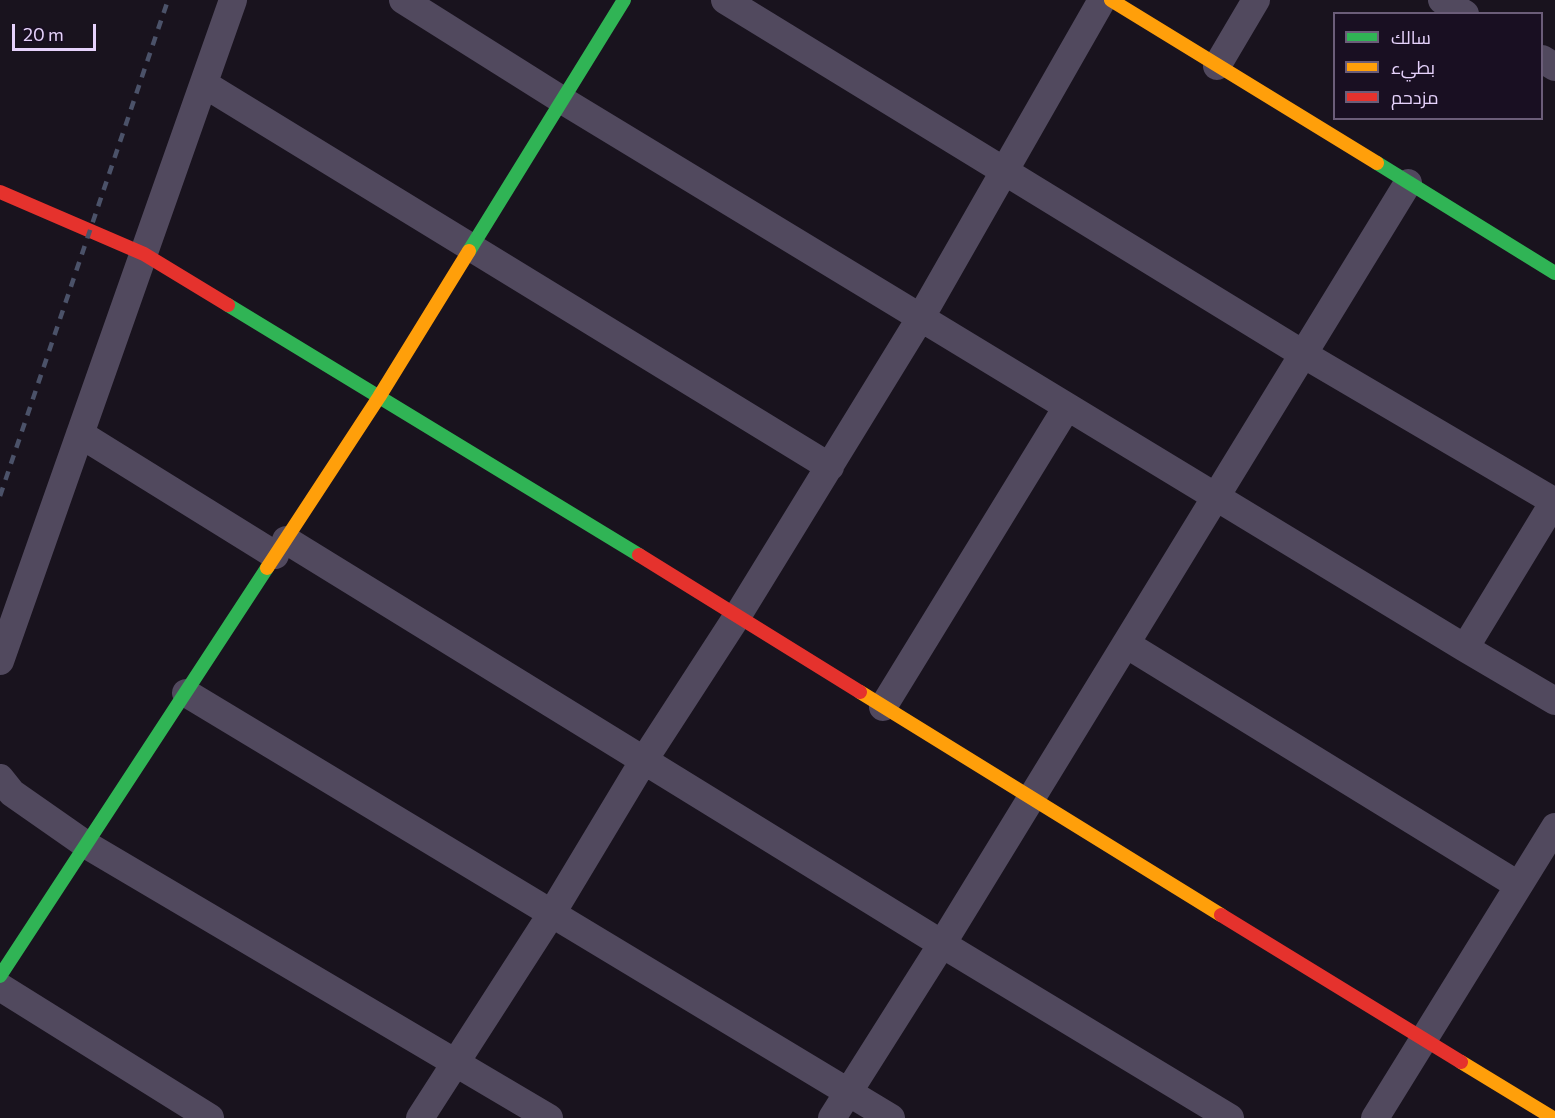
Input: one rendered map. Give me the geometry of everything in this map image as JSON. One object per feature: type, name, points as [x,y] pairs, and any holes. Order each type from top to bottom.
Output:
[{"type":"street","points":[[0,662],[233,0]]},
{"type":"street","points":[[403,0],[562,100],[1555,701]]},
{"type":"street","points":[[0,976],[379,397],[624,0]]},
{"type":"street","points":[[725,0],[1304,354],[1555,502],[1465,648]]},
{"type":"street","points":[[420,1118],[552,913],[644,760],[830,467],[921,317],[1102,0]]},
{"type":"street","points":[[1111,0],[1555,273]]},
{"type":"street","points":[[1217,66],[1256,0]]},
{"type":"street","points":[[1442,0],[1462,12]]},
{"type":"street","points":[[204,84],[830,467]]},
{"type":"street","points":[[832,1118],[942,944],[1408,183]]},
{"type":"street","points":[[0,192],[144,254],[738,615],[1031,798],[1553,1118]]},
{"type":"street","points":[[884,707],[1067,407]]},
{"type":"street","points":[[80,434],[281,548],[644,760],[1230,1118]]},
{"type":"street","points":[[1125,644],[1518,885]]},
{"type":"street","points":[[186,693],[891,1118]]},
{"type":"street","points":[[0,778],[12,792],[85,844],[549,1118]]},
{"type":"street","points":[[1376,1118],[1555,827]]},
{"type":"street","points":[[0,987],[210,1118]]},
{"type":"railway","points":[[0,496],[168,0]]},
{"type":"traffic: fast","points":[[469,251],[624,0]]},
{"type":"traffic: fast","points":[[1377,163],[1555,273]]},
{"type":"traffic: fast","points":[[228,305],[639,555]]},
{"type":"traffic: fast","points":[[0,976],[267,568]]},
{"type":"traffic: slow","points":[[1111,0],[1377,163]]},
{"type":"traffic: slow","points":[[267,568],[379,397],[469,251]]},
{"type":"traffic: slow","points":[[860,692],[1221,915]]},
{"type":"traffic: slow","points":[[1461,1062],[1553,1118]]},
{"type":"traffic: jam","points":[[0,192],[144,254],[228,305]]},
{"type":"traffic: jam","points":[[639,555],[860,692]]},
{"type":"traffic: jam","points":[[1221,915],[1461,1062]]}]
